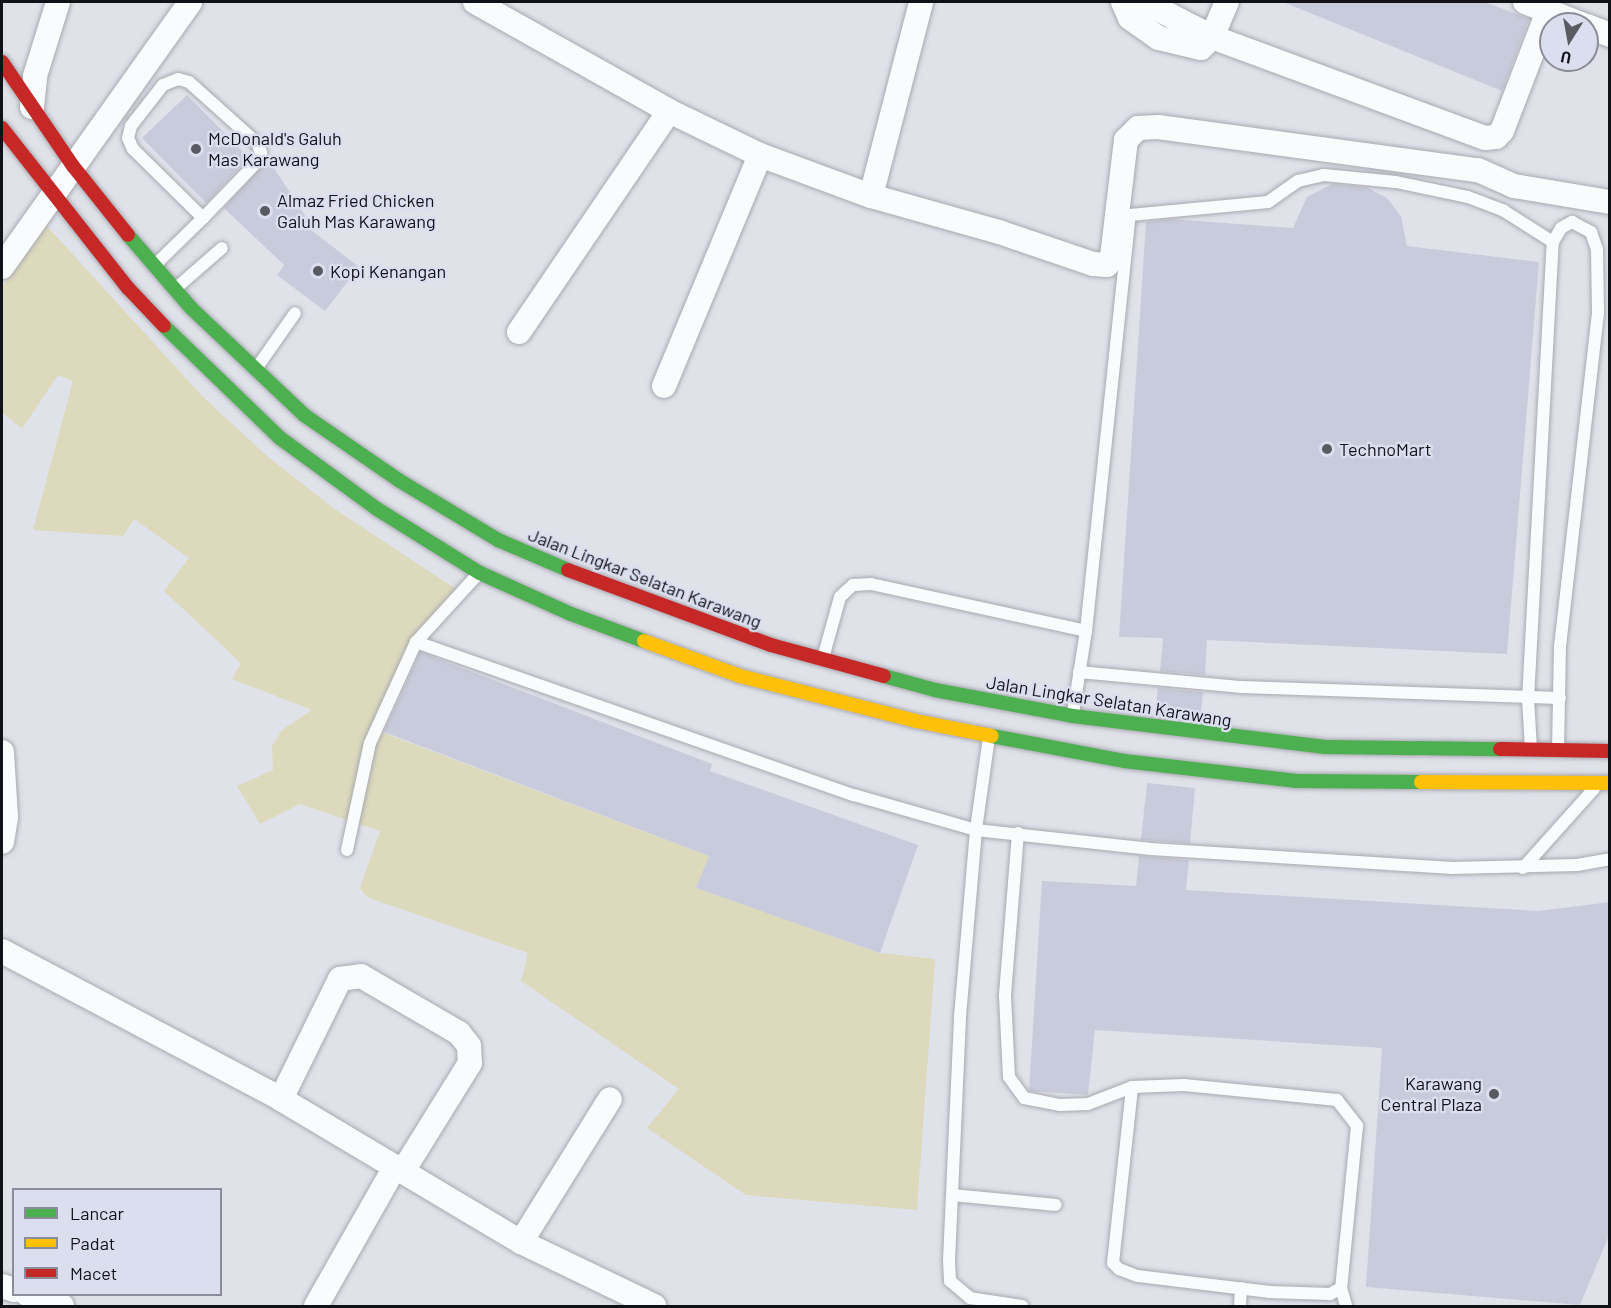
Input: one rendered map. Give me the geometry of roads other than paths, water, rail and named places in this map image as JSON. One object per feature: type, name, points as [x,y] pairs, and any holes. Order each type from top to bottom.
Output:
[{"type":"main road","name":"Jalan Lingkar Selatan Karawang","points":[[3,64],[73,166],[153,267],[255,370],[304,415],[400,481],[498,540],[709,625],[823,660],[935,690],[1073,716],[1325,747],[1610,751]]},
{"type":"main road","points":[[2,128],[53,196],[128,288],[209,372],[280,438],[377,509],[480,573],[648,645],[740,676],[989,736],[1124,761],[1297,781],[1605,783]]},
{"type":"street","points":[[32,107],[34,76],[58,2]]},
{"type":"street","points":[[2,267],[190,2]]},
{"type":"street","points":[[475,2],[669,111],[760,155],[871,196],[999,232],[1093,264],[1107,265],[1112,257],[1126,140],[1138,128],[1158,127],[1478,170],[1514,186],[1610,202]]},
{"type":"street","points":[[871,196],[921,2]]},
{"type":"street","points":[[1123,2],[1130,18],[1160,38],[1201,48],[1212,38],[1227,2]]},
{"type":"street","points":[[1144,2],[1212,38],[1485,138],[1496,137],[1502,131],[1539,35]]},
{"type":"street","points":[[1525,2],[1548,12]]},
{"type":"street","points":[[519,332],[669,111]]},
{"type":"street","points":[[664,386],[760,155]]},
{"type":"street","points":[[2,752],[6,818],[2,842]]},
{"type":"street","points":[[2,951],[281,1099],[521,1242],[654,1306]]},
{"type":"street","points":[[281,1099],[340,979],[361,976],[459,1033],[469,1047],[470,1063],[399,1169],[316,1306]]},
{"type":"street","points":[[521,1242],[610,1099]]},
{"type":"street","points":[[33,1296],[62,1306]]},
{"type":"lane","points":[[153,267],[203,218],[261,153],[257,143],[196,88],[178,80],[163,85],[131,126],[128,138],[133,149],[203,218]]},
{"type":"lane","points":[[1073,716],[1086,631],[1130,215],[1268,202],[1298,180],[1324,175],[1396,182],[1468,197],[1504,211],[1553,242]]},
{"type":"lane","points":[[1531,750],[1528,699],[1553,242],[1562,228],[1572,222],[1582,224],[1591,232],[1597,249],[1598,313],[1560,646],[1558,751]]},
{"type":"lane","points":[[174,290],[222,248]]},
{"type":"lane","points":[[255,370],[295,313]]},
{"type":"lane","points":[[347,850],[370,743],[416,642],[480,573]]},
{"type":"lane","points":[[823,660],[840,597],[853,585],[871,584],[1086,631]]},
{"type":"lane","points":[[416,642],[854,795],[976,830],[1151,849],[1452,868],[1523,868],[1610,859]]},
{"type":"lane","points":[[1079,672],[1242,687],[1528,699],[1560,698]]},
{"type":"lane","points":[[989,736],[976,830],[960,1018],[950,1281],[969,1298],[1022,1306]]},
{"type":"lane","points":[[1523,868],[1605,783]]},
{"type":"lane","points":[[1018,833],[1005,996],[1009,1077],[1024,1098],[1060,1105],[1088,1104],[1132,1087],[1184,1085],[1337,1100],[1357,1126],[1341,1288],[1346,1306]]},
{"type":"lane","points":[[1132,1087],[1113,1263],[1124,1274],[1240,1288],[1330,1294],[1341,1288]]},
{"type":"lane","points":[[953,1195],[1056,1205]]},
{"type":"lane","points":[[1240,1288],[1240,1306]]},
{"type":"place","name":"McDonald's Galuh Mas Karawang","points":[[196,149]]},
{"type":"place","name":"Almaz Fried Chicken Galuh Mas Karawang","points":[[265,211]]},
{"type":"place","name":"Kopi Kenangan","points":[[318,271]]},
{"type":"place","name":"TechnoMart","points":[[1327,449]]},
{"type":"place","name":"Karawang Central Plaza","points":[[1494,1094]]}]
